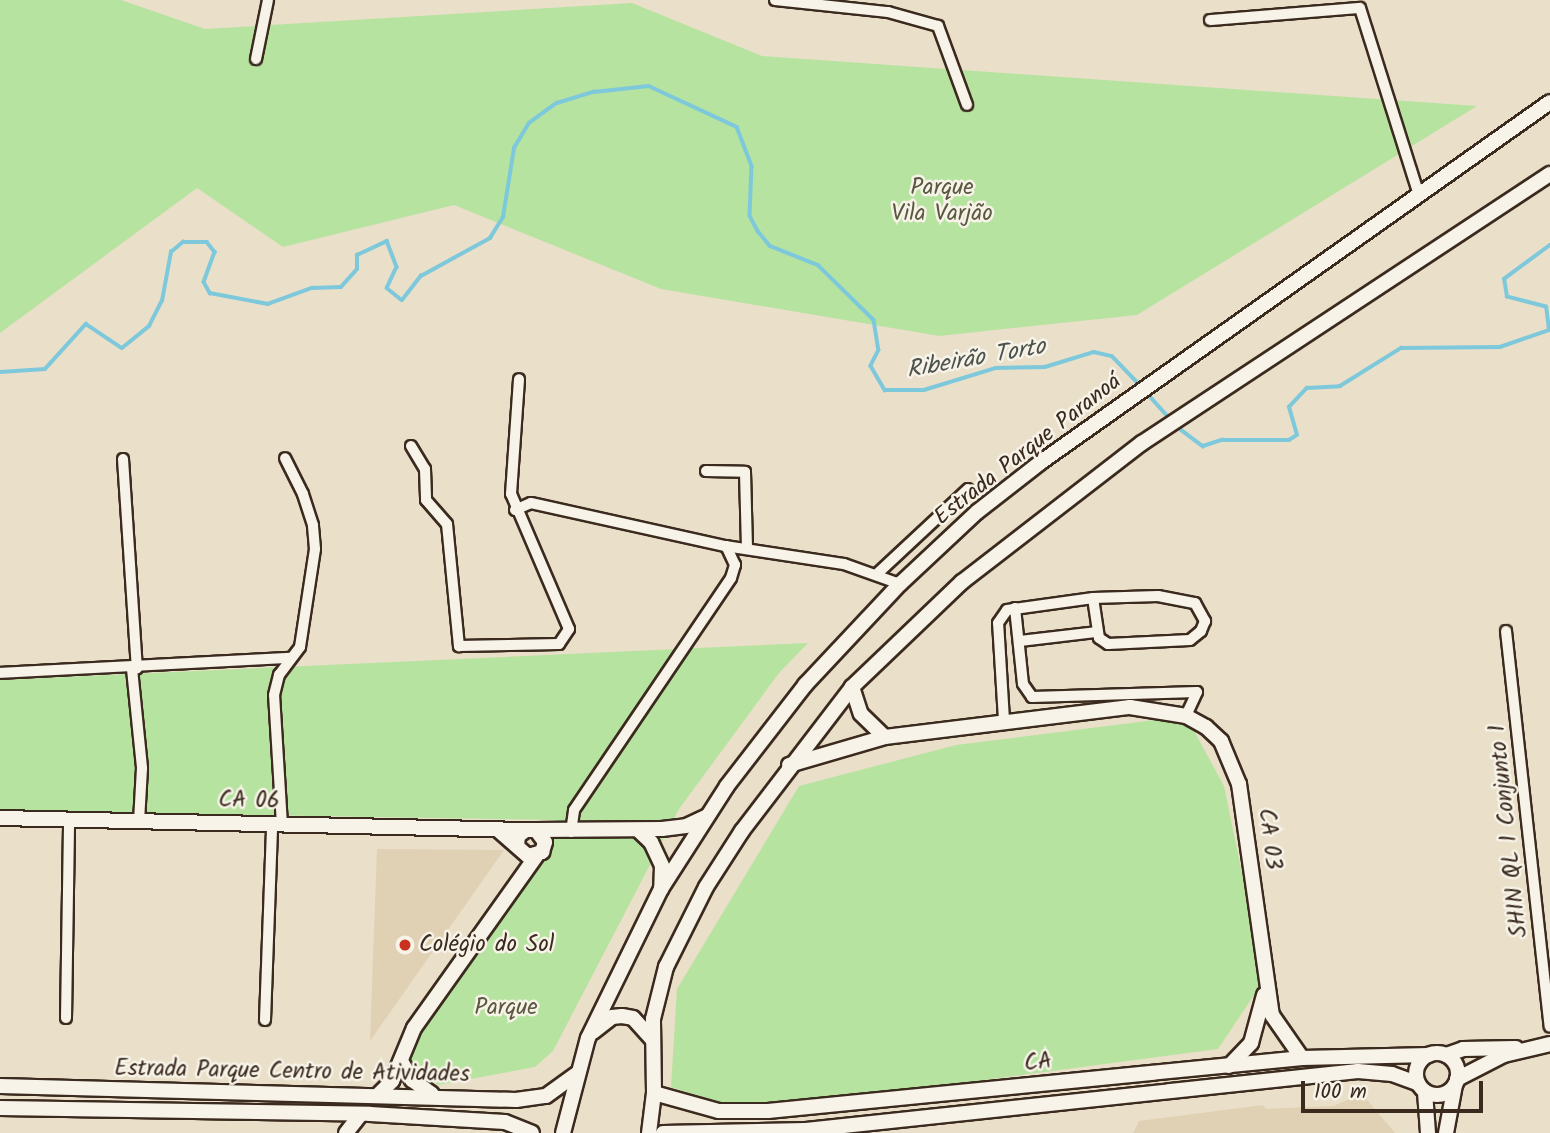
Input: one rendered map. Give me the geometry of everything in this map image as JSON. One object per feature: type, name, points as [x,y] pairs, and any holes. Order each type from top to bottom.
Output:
[{"type":"street","points":[[256,59],[268,0]]},
{"type":"street","points":[[775,0],[907,15],[939,26],[967,105]]},
{"type":"street","points":[[1210,20],[1360,8],[1419,195]]},
{"type":"street","name":"Estrada Parque Paranoá","points":[[562,1133],[575,1075],[588,1038],[661,889],[707,816],[805,685],[900,584],[977,512],[1118,407],[1550,102]]},
{"type":"street","points":[[649,1133],[654,1093],[653,1040],[656,1001],[666,967],[706,887],[789,765],[852,687],[962,582],[1142,443],[1550,174]]},
{"type":"street","points":[[411,446],[425,469],[426,500],[447,524],[456,640],[463,648],[559,644],[567,638],[569,629],[515,510],[511,494],[519,379]]},
{"type":"street","points":[[265,1020],[277,825],[274,695],[279,675],[300,648],[314,549],[313,525],[303,494],[285,458]]},
{"type":"street","points":[[123,459],[142,768],[139,821]]},
{"type":"street","points":[[706,471],[745,472],[747,549]]},
{"type":"street","points":[[878,573],[968,489]]},
{"type":"street","points":[[515,510],[531,503],[725,546],[878,573],[900,584]]},
{"type":"street","points":[[571,832],[574,810],[731,579],[733,555],[725,546]]},
{"type":"street","points":[[1004,720],[998,623],[1003,612],[1015,608],[1093,598],[1187,600],[1200,606],[1205,621],[1201,631],[1190,640],[1108,643],[1097,632],[1093,598]]},
{"type":"street","points":[[1015,608],[1023,684],[1032,697],[1197,692],[1186,716]]},
{"type":"street","name":"SHIN QL 1 Conjunto 1","points":[[1507,631],[1550,1027]]},
{"type":"street","points":[[1020,641],[1097,632]]},
{"type":"street","points":[[0,673],[135,669],[291,658]]},
{"type":"street","points":[[852,687],[861,714],[886,737]]},
{"type":"street","name":"CA 03","points":[[789,765],[886,737],[1004,720],[1130,707],[1186,716],[1221,741],[1234,766],[1265,990],[1280,1030],[1302,1059]]},
{"type":"street","name":"CA 06","points":[[0,818],[571,832],[638,831],[686,826],[707,816]]},
{"type":"street","points":[[66,1018],[69,819]]},
{"type":"street","points":[[497,829],[527,856],[537,855]]},
{"type":"street","points":[[378,1096],[401,1061],[414,1028],[545,842],[531,830],[518,836],[516,882]]},
{"type":"street","points":[[638,831],[651,842],[662,866],[661,889]]},
{"type":"street","name":"CA 03","points":[[1229,1066],[1251,1043],[1265,990]]},
{"type":"street","points":[[588,1038],[612,1017],[622,1016],[632,1018],[653,1040]]},
{"type":"street","points":[[1421,1088],[1441,1095],[1489,1061],[1550,1044]]},
{"type":"street","points":[[1428,1133],[1417,1067],[1429,1055],[1446,1055],[1485,1048],[1525,1049]]},
{"type":"street","name":"CA","points":[[654,1093],[719,1111],[768,1111],[1302,1059],[1429,1055]]},
{"type":"street","points":[[1446,1055],[1454,1063],[1456,1082],[1446,1133]]},
{"type":"street","points":[[401,1061],[419,1088],[440,1097]]},
{"type":"street","name":"CA","points":[[663,1133],[806,1130],[1358,1071],[1392,1074],[1421,1088]]},
{"type":"street","name":"Estrada Parque Centro de Atividades","points":[[0,1086],[532,1100],[546,1096],[575,1075]]},
{"type":"street","name":"Estrada Parque Centro de Atividades","points":[[0,1108],[361,1114],[505,1122],[532,1133]]},
{"type":"street","points":[[335,1114],[339,1133]]},
{"type":"street","points":[[346,1133],[361,1114]]},
{"type":"shaded area","name":"Colégio do Sol","points":[[377,849],[504,850],[370,1041]]},
{"type":"shaded area","points":[[1362,1094],[1395,1133],[1133,1133],[1139,1121],[1263,1105],[1266,1109],[1333,1106]]},
{"type":"green space","name":"Parque Vila Varjão","points":[[0,0],[121,0],[205,29],[632,3],[762,56],[1477,106],[1137,315],[939,336],[661,289],[454,205],[283,247],[197,188],[0,333]]},
{"type":"green space","name":"Parque","points":[[808,643],[779,673],[679,809],[553,1051],[535,1067],[438,1085],[412,1067],[410,1042],[556,820],[0,811],[0,680]]},
{"type":"green space","points":[[1186,716],[1224,786],[1264,980],[1218,1049],[750,1111],[671,1087],[677,989],[799,786],[956,745]]},
{"type":"waterway","name":"Ribeirão Torto","points":[[0,372],[45,369],[86,324],[122,348],[149,326],[162,301],[171,252],[183,242],[207,242],[215,252],[204,282],[210,293],[268,304],[312,288],[341,287],[357,269],[357,255],[387,241],[397,267],[387,288],[402,300],[421,276],[490,238],[503,217],[514,148],[529,123],[557,103],[594,92],[649,86],[737,127],[752,166],[750,216],[758,231],[770,246],[818,265],[874,320],[879,350],[871,366],[885,390],[924,390],[996,368],[1045,367],[1094,352],[1112,356],[1141,386]]},
{"type":"waterway","name":"Ribeirão Torto","points":[[1176,426],[1203,446],[1222,440],[1289,440],[1297,435],[1289,407],[1307,388],[1340,386],[1401,348],[1500,347],[1549,330],[1546,307],[1507,297],[1504,279],[1550,245]]},
{"type":"waterway","name":"Ribeirão Torto","points":[[1146,392],[1171,420]]},
{"type":"place","name":"Colégio do Sol","points":[[405,945]]}]
